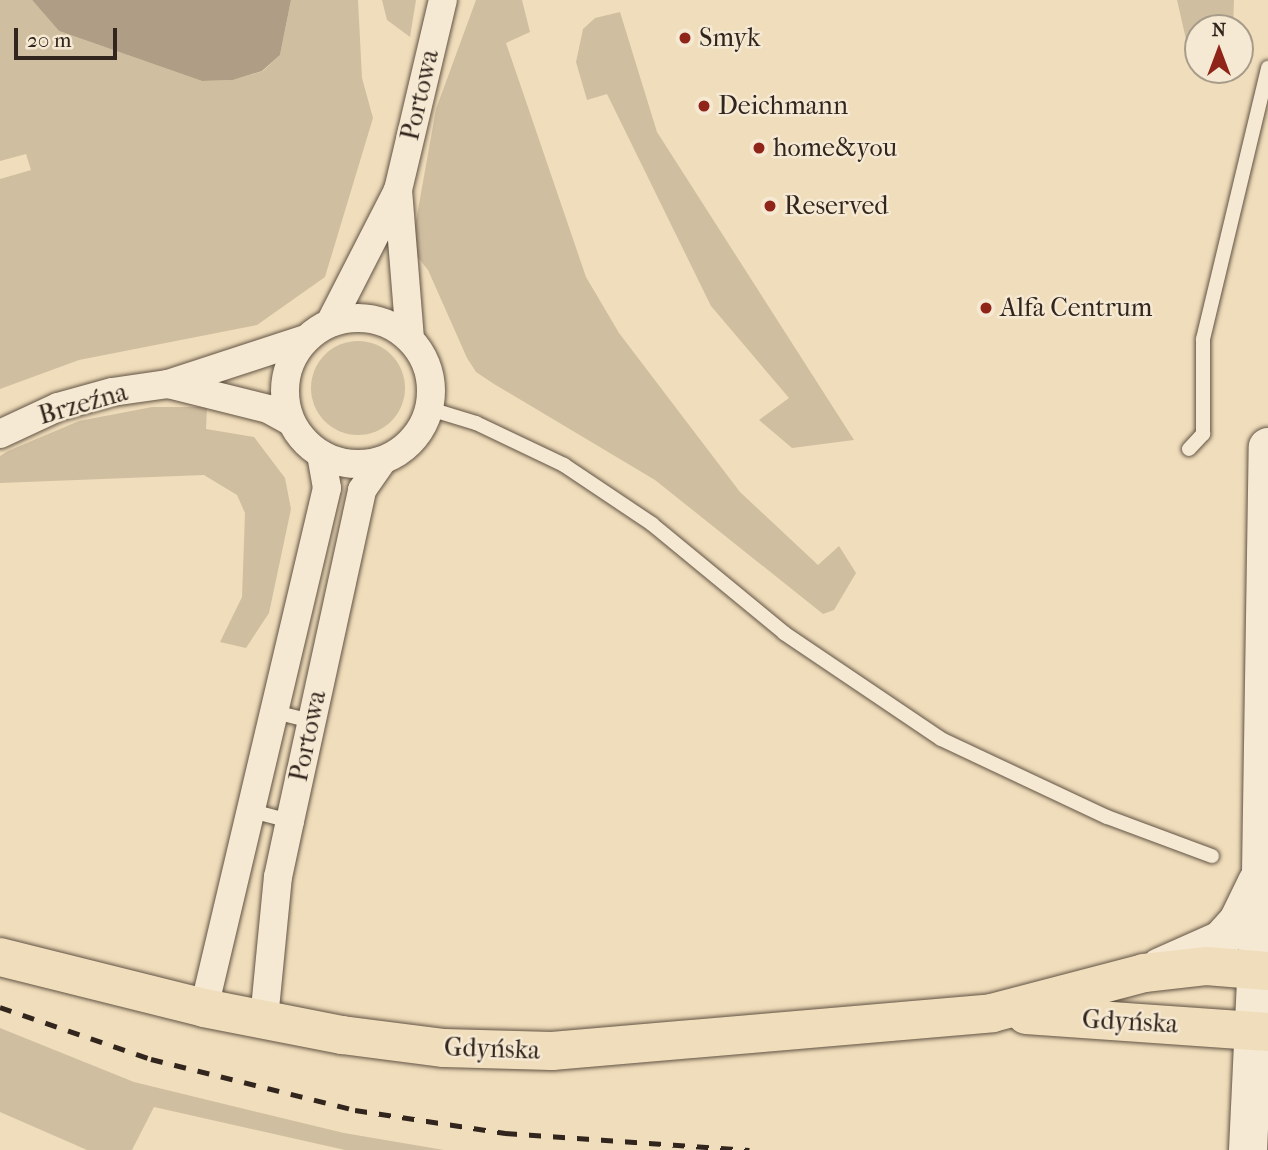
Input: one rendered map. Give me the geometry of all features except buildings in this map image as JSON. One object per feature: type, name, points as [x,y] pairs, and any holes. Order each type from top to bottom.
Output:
[{"type":"main road","points":[[1248,1150],[1261,1032],[1263,970],[1261,873],[1268,447]]},
{"type":"main road","points":[[1144,973],[1221,940],[1238,921],[1261,873]]},
{"type":"main road","name":"Gdyńska","points":[[0,957],[204,1008],[444,1048],[552,1051],[992,1013],[1261,1032]]},
{"type":"main road","name":"Gdyńska","points":[[992,1013],[1144,973],[1206,966],[1263,970]]},
{"type":"street","name":"Portowa","points":[[330,323],[398,190],[443,0]]},
{"type":"street","name":"Portowa","points":[[398,190],[410,338]]},
{"type":"street","points":[[358,317],[389,324],[410,338],[425,360],[432,391],[430,409],[411,443],[382,461],[358,465],[321,455],[290,421],[284,391],[290,363],[306,339],[330,323],[358,317]]},
{"type":"street","name":"Brzeźna","points":[[0,434],[58,407],[111,392],[168,384],[306,339]]},
{"type":"street","name":"Brzeźna","points":[[168,384],[268,409],[290,421]]},
{"type":"street","name":"Portowa","points":[[204,1008],[327,488],[321,455]]},
{"type":"street","name":"Portowa","points":[[264,1019],[278,877],[362,490],[382,461]]},
{"type":"lane","points":[[1189,449],[1203,434],[1203,339],[1268,68]]},
{"type":"lane","points":[[430,409],[476,423],[564,466],[652,524],[784,633],[941,739],[1107,817],[1212,856]]},
{"type":"lane","points":[[275,712],[312,721]]},
{"type":"lane","points":[[252,811],[290,821]]},
{"type":"shaded area","points":[[0,0],[32,0],[59,31],[202,81],[233,80],[263,71],[280,55],[291,0],[358,0],[362,78],[373,118],[325,277],[257,325],[79,360],[0,389],[0,179],[31,170],[26,154],[0,161]]},
{"type":"shaded area","points":[[32,0],[291,0],[280,55],[262,71],[233,80],[202,81],[59,31]]},
{"type":"shaded area","points":[[382,0],[416,0],[410,37],[387,20]]},
{"type":"shaded area","points":[[476,0],[522,0],[530,32],[506,43],[586,277],[619,333],[740,492],[818,565],[839,546],[856,573],[834,610],[823,614],[655,480],[494,384],[476,372],[467,358],[428,270],[411,249],[436,109]]},
{"type":"shaded area","points":[[1177,0],[1234,0],[1234,14],[1184,14],[1184,31]]},
{"type":"shaded area","points":[[620,12],[657,132],[854,440],[792,448],[759,420],[789,398],[711,306],[607,94],[587,100],[576,62],[583,29],[595,18]]},
{"type":"shaded area","points":[[349,341],[367,341],[392,354],[402,370],[405,388],[402,406],[392,422],[367,435],[349,435],[324,422],[311,397],[311,379],[324,354]]},
{"type":"shaded area","points":[[152,407],[207,407],[206,429],[254,437],[285,478],[291,509],[269,613],[246,648],[220,642],[242,597],[245,513],[237,495],[204,475],[0,483],[0,456],[8,451],[79,421]]},
{"type":"shaded area","points":[[0,1028],[134,1082],[344,1133],[444,1150],[345,1150],[154,1107],[132,1150],[87,1150],[0,1112]]},
{"type":"railway","points":[[0,1007],[151,1059],[355,1110],[505,1133],[749,1150]]},
{"type":"place","name":"Smyk","points":[[685,38]]},
{"type":"place","name":"Deichmann","points":[[704,106]]},
{"type":"place","name":"home&you","points":[[759,148]]},
{"type":"place","name":"Reserved","points":[[770,206]]},
{"type":"place","name":"Alfa Centrum","points":[[986,308]]}]
